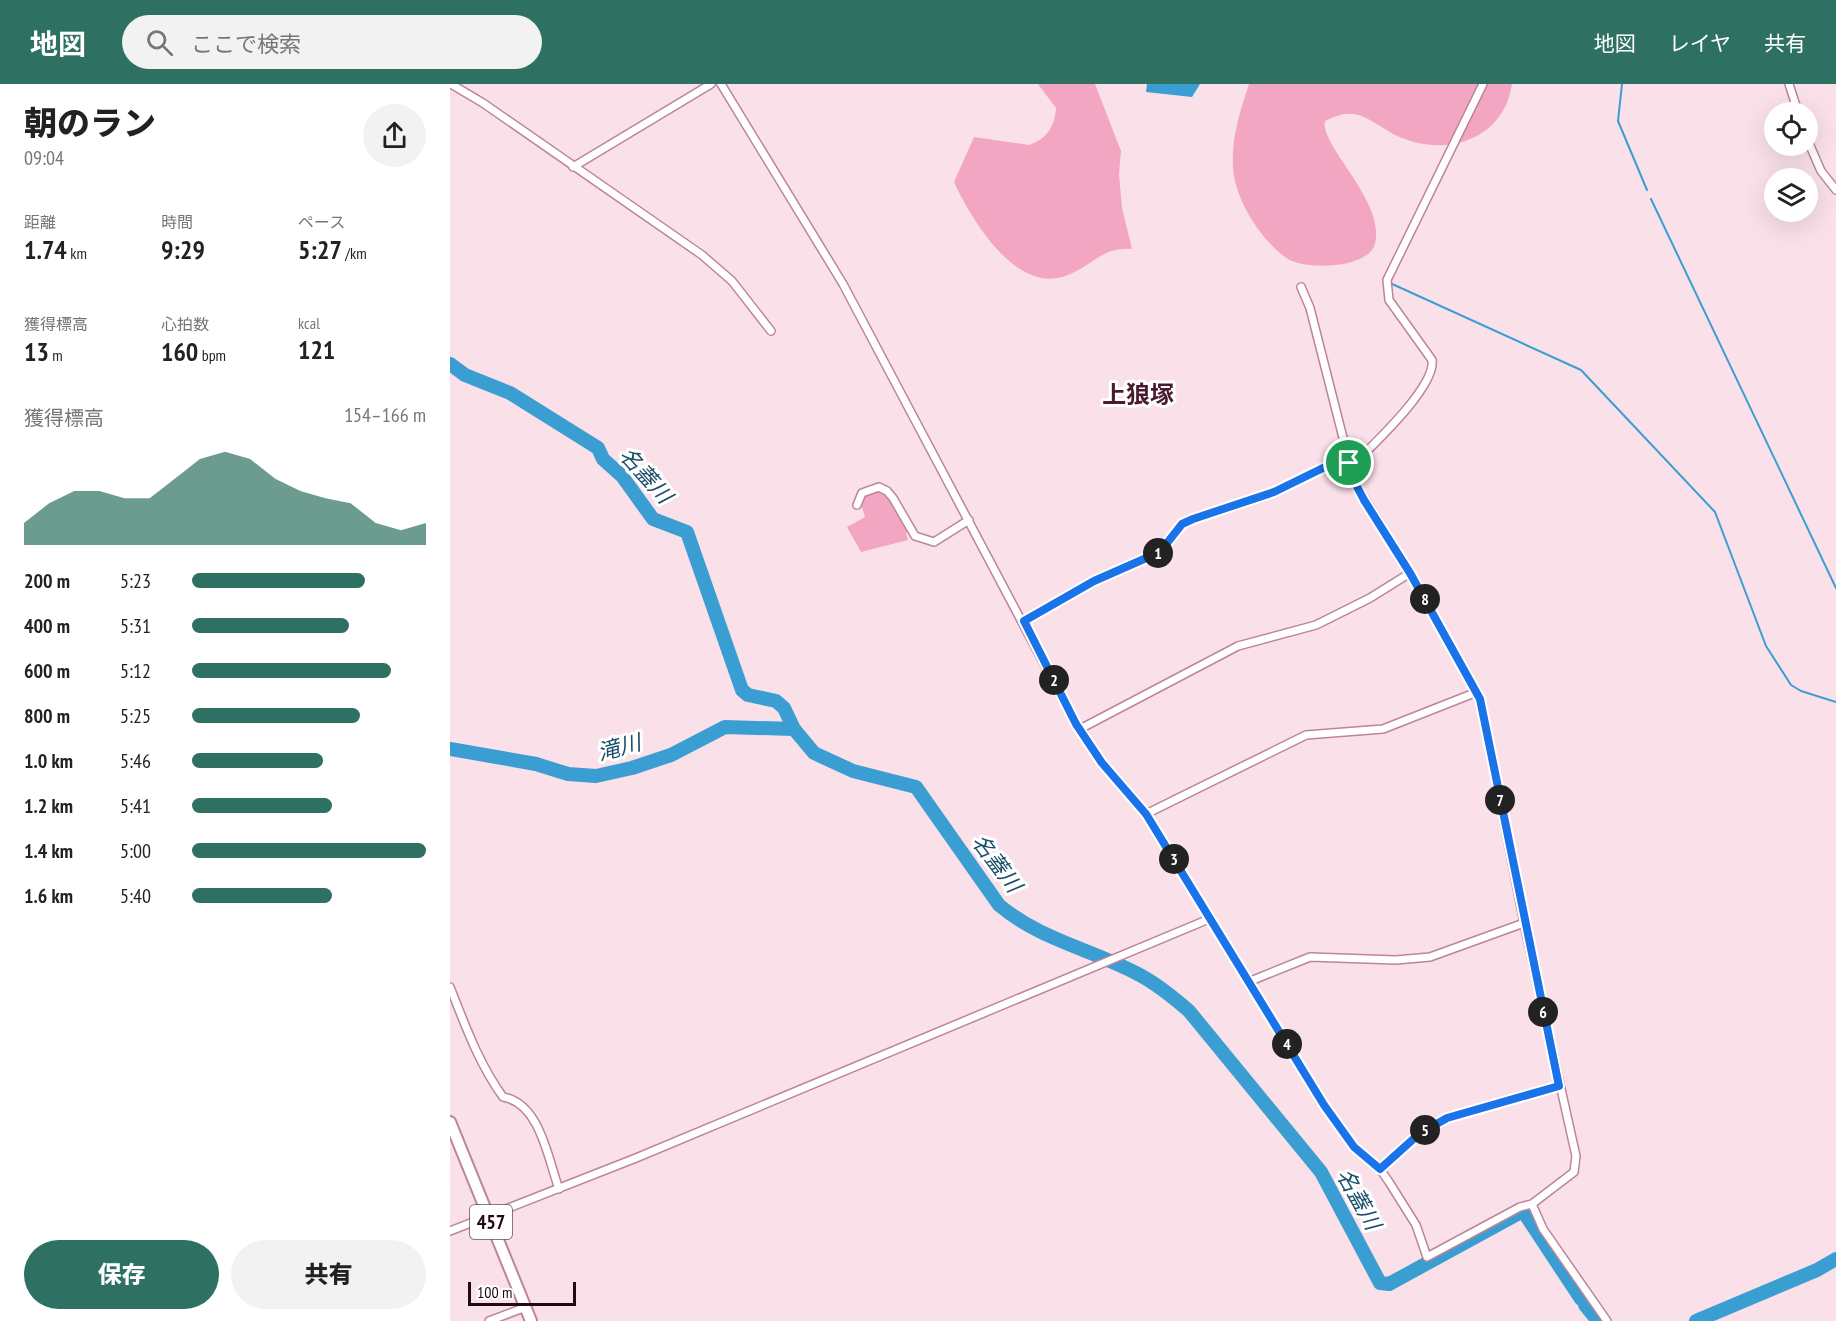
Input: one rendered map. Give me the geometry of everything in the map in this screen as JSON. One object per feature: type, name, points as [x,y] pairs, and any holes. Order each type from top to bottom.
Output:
[{"type":"highway","name":"457","points":[[450,1122],[531,1321]]},
{"type":"street","points":[[451,84],[483,103],[702,255],[732,281],[771,331]]},
{"type":"street","points":[[573,167],[711,84]]},
{"type":"street","points":[[721,84],[843,284],[1080,729],[1102,763],[1146,814],[1337,1123],[1354,1147],[1380,1169],[1416,1225],[1427,1257],[1520,1207],[1533,1204],[1574,1172],[1576,1156],[1524,924],[1482,705],[1477,692],[1410,573],[1354,481],[1310,308],[1301,287]]},
{"type":"street","points":[[1024,621],[1104,576],[1160,552],[1182,524],[1274,492],[1325,467],[1349,463],[1360,457],[1416,397],[1433,370],[1431,355],[1389,300],[1387,280],[1483,84]]},
{"type":"street","points":[[1789,84],[1795,102]]},
{"type":"street","points":[[1814,156],[1821,171],[1836,190]]},
{"type":"street","points":[[857,505],[862,493],[879,487],[887,491],[915,536],[934,542],[969,520]]},
{"type":"street","points":[[1080,729],[1238,646],[1310,628],[1370,598],[1410,573]]},
{"type":"street","points":[[1146,814],[1306,735],[1383,729],[1477,692]]},
{"type":"street","points":[[450,1232],[559,1189],[1209,919]]},
{"type":"street","points":[[1248,982],[1310,957],[1396,960],[1430,957],[1524,924]]},
{"type":"street","points":[[450,987],[467,1031],[495,1086],[503,1097],[516,1099],[530,1113],[559,1189]]},
{"type":"street","points":[[1380,1169],[1419,1134],[1447,1118],[1559,1086]]},
{"type":"street","points":[[1533,1204],[1543,1228],[1606,1321]]},
{"type":"street","points":[[489,1321],[526,1307]]},
{"type":"shaded area","points":[[1038,84],[1095,84],[1121,151],[1119,174],[1122,208],[1132,249],[1112,251],[1065,276],[1047,279],[1029,274],[1013,264],[998,250],[972,215],[954,182],[974,137],[1029,145],[1041,139],[1049,131],[1054,121],[1056,108]]},
{"type":"shaded area","points":[[1249,84],[1512,84],[1507,103],[1498,118],[1486,130],[1456,144],[1420,143],[1402,138],[1358,115],[1342,115],[1325,121],[1326,131],[1332,144],[1362,193],[1371,210],[1376,227],[1375,244],[1370,252],[1349,263],[1322,266],[1297,263],[1278,252],[1251,219],[1244,206],[1235,180],[1233,146],[1239,115]]},
{"type":"shaded area","points":[[878,490],[886,491],[909,531],[906,533],[908,540],[861,552],[847,527],[865,517],[861,504],[863,496]]},
{"type":"water","points":[[1147,84],[1200,84],[1192,97],[1146,92]]},
{"type":"waterway","points":[[1622,84],[1618,121],[1647,190]]},
{"type":"waterway","points":[[1651,199],[1836,588]]},
{"type":"waterway","points":[[1390,283],[1581,370],[1715,512],[1766,646],[1791,685],[1801,691],[1836,702]]},
{"type":"waterway","name":"名蓋川","points":[[450,364],[465,375],[510,393],[598,448],[603,459],[622,476],[653,519],[687,532],[742,690],[748,695],[776,701],[784,708],[794,729],[814,753],[853,771],[916,787],[999,905],[1014,917],[1048,935],[1143,977],[1164,990],[1189,1011],[1321,1172],[1380,1283],[1389,1284],[1523,1211],[1581,1299]]},
{"type":"waterway","name":"滝川","points":[[450,749],[536,764],[568,774],[596,776],[632,768],[671,755],[725,727],[794,729]]},
{"type":"waterway","name":"名蓋川","points":[[1696,1321],[1817,1270],[1836,1259]]},
{"type":"waterway","name":"名蓋川","points":[[1585,1305],[1598,1321]]},
{"type":"district","name":"上狼塚","points":[[1138,395]]},
{"type":"route","points":[[1349,463],[1354,481],[1364,500],[1410,573],[1470,676],[1480,699],[1524,924],[1559,1086],[1520,1095],[1447,1118],[1419,1134],[1380,1169],[1354,1147],[1324,1105],[1146,814],[1102,763],[1076,724],[1024,621],[1094,581],[1160,552],[1182,524],[1274,492],[1325,467],[1349,463]]}]
